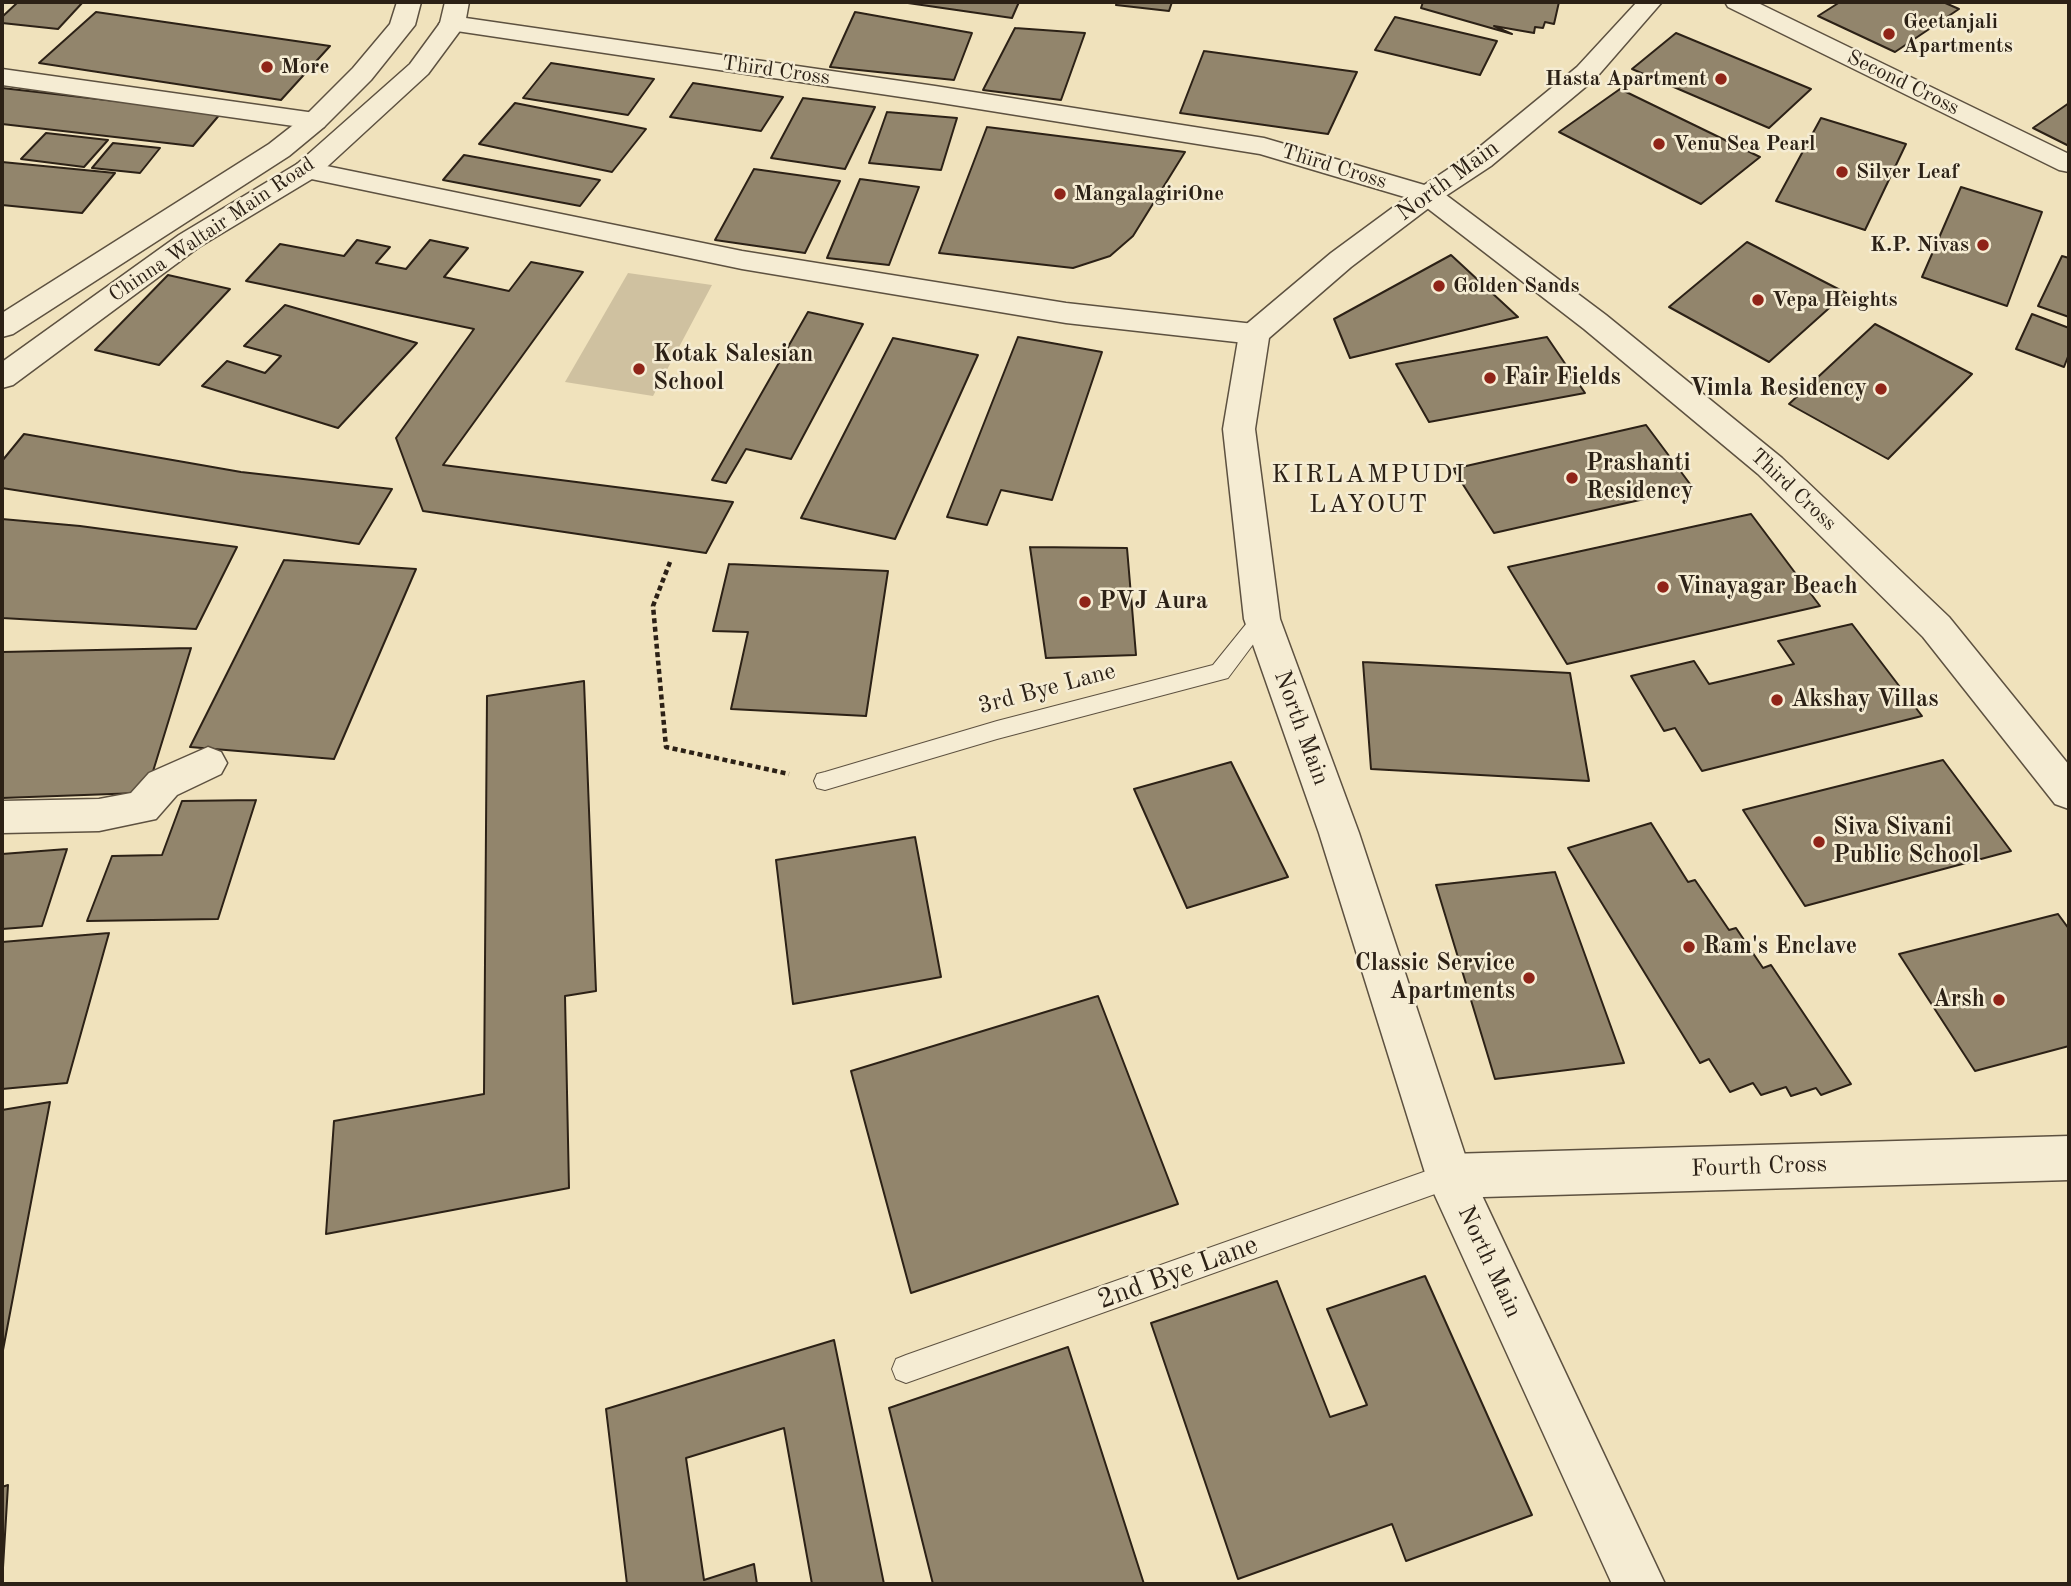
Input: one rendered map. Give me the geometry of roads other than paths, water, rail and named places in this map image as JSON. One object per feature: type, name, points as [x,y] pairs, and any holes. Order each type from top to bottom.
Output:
[{"type":"street","name":"Chinna Waltair Main Road","points":[[2,327],[252,169],[315,121],[362,74],[402,24],[409,2]]},
{"type":"street","name":"North Main","points":[[1639,1584],[1449,1176],[1339,833],[1262,619],[1239,429],[1254,334],[1341,260],[1428,195],[1481,160],[1586,73],[1650,2]]},
{"type":"street","name":"Second Cross","points":[[1737,2],[2069,164]]},
{"type":"street","name":"Chinna Waltair Main Road","points":[[2,377],[189,241],[307,170],[419,69],[455,13]]},
{"type":"street","name":"Third Cross","points":[[455,13],[934,94],[1264,146],[1428,195],[1595,322],[1770,466],[1936,627],[2069,793]]},
{"type":"street","points":[[2,76],[315,121]]},
{"type":"street","points":[[307,170],[742,260],[1066,313],[1254,334]]},
{"type":"street","points":[[2,817],[99,815],[142,807],[163,784],[208,763]]},
{"type":"street","name":"Fourth Cross","points":[[1449,1176],[2069,1158]]},
{"type":"lane","name":"3rd Bye Lane","points":[[825,781],[997,730],[1220,672],[1262,619]]},
{"type":"lane","name":"2nd Bye Lane","points":[[906,1369],[1449,1176]]},
{"type":"place","name":"Geetanjali Apartments","points":[[1889,34]]},
{"type":"place","name":"More","points":[[267,67]]},
{"type":"place","name":"Hasta Apartment","points":[[1721,79]]},
{"type":"place","name":"Venu Sea Pearl","points":[[1659,144]]},
{"type":"place","name":"Silver Leaf","points":[[1842,172]]},
{"type":"place","name":"MangalagiriOne","points":[[1060,194]]},
{"type":"place","name":"K.P. Nivas","points":[[1983,245]]},
{"type":"place","name":"Golden Sands","points":[[1439,286]]},
{"type":"place","name":"Vepa Heights","points":[[1758,300]]},
{"type":"place","name":"Kotak Salesian School","points":[[639,369]]},
{"type":"place","name":"Fair Fields","points":[[1490,378]]},
{"type":"place","name":"Vimla Residency","points":[[1881,389]]},
{"type":"place","name":"Prashanti Residency","points":[[1572,478]]},
{"type":"place","name":"Vinayagar Beach","points":[[1663,587]]},
{"type":"place","name":"PVJ Aura","points":[[1085,602]]},
{"type":"place","name":"Akshay Villas","points":[[1777,700]]},
{"type":"place","name":"Siva Sivani Public School","points":[[1819,842]]},
{"type":"place","name":"Ram's Enclave","points":[[1689,947]]},
{"type":"place","name":"Classic Service Apartments","points":[[1529,978]]},
{"type":"place","name":"Arsh","points":[[1999,1000]]},
{"type":"district","name":"KIRLAMPUDI LAYOUT","points":[[1369,490]]}]
